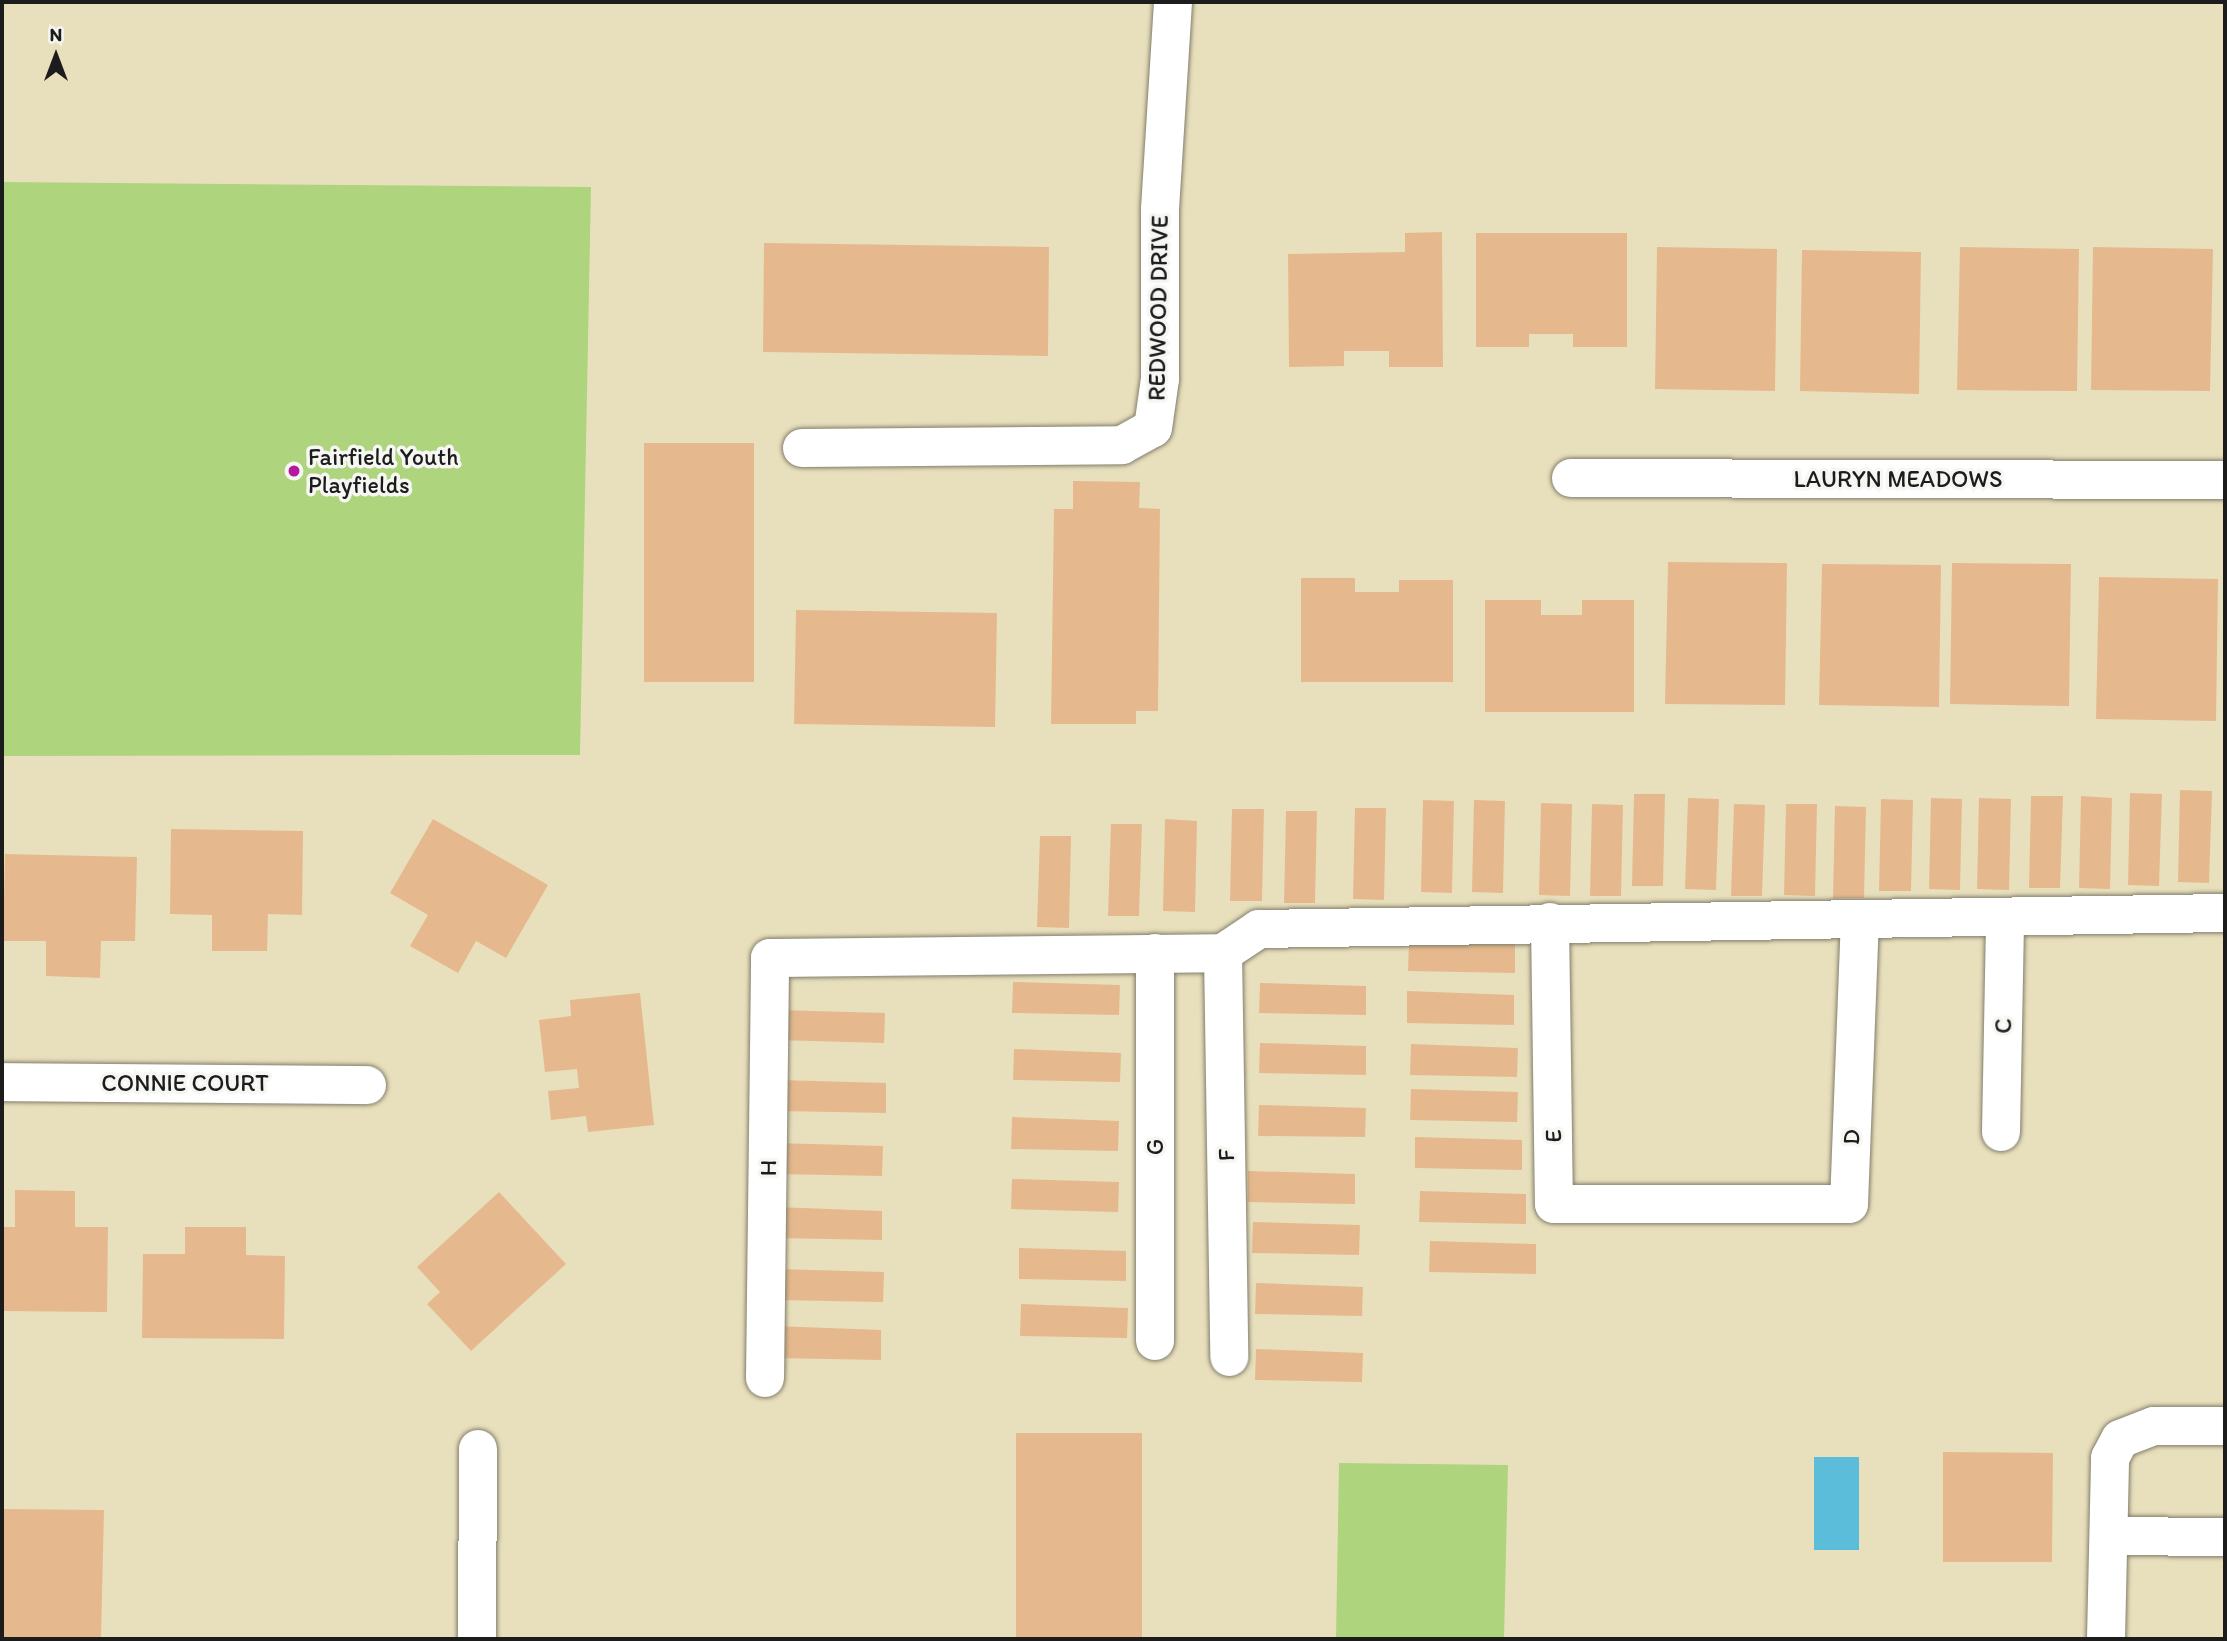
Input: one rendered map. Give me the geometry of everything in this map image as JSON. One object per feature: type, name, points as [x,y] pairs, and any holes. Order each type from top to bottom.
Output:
[{"type":"street","name":"REDWOOD DRIVE","points":[[802,448],[1122,445],[1153,428],[1160,379],[1160,209],[1173,2]]},
{"type":"street","name":"LAURYN MEADOWS","points":[[1571,478],[2225,480]]},
{"type":"street","points":[[1155,953],[1223,953],[1259,929],[1550,922],[1860,923],[2225,913]]},
{"type":"street","name":"C","points":[[2001,1132],[2005,920]]},
{"type":"street","name":"E","points":[[1550,922],[1554,1204],[1702,1204]]},
{"type":"street","name":"D","points":[[1702,1204],[1849,1204],[1860,923]]},
{"type":"street","name":"H","points":[[765,1378],[770,958],[1155,953]]},
{"type":"street","name":"G","points":[[1155,953],[1155,1341]]},
{"type":"street","name":"F","points":[[1223,953],[1229,1357]]},
{"type":"street","name":"CONNIE COURT","points":[[2,1082],[368,1085]]},
{"type":"street","points":[[2106,1639],[2110,1458],[2120,1439],[2154,1426],[2225,1426]]},
{"type":"street","points":[[477,1639],[478,1449]]},
{"type":"street","points":[[2110,1536],[2225,1537]]},
{"type":"green space","name":"Fairfield Youth Playfields","points":[[2,182],[591,187],[580,755],[2,756]]},
{"type":"green space","points":[[1339,1463],[1508,1465],[1504,1639],[1336,1639]]},
{"type":"water","points":[[1814,1457],[1859,1457],[1859,1550],[1814,1550]]},
{"type":"building","points":[[1442,232],[1443,367],[1389,367],[1389,351],[1344,351],[1344,366],[1289,367],[1288,254],[1405,252],[1405,233]]},
{"type":"building","points":[[1476,233],[1627,233],[1627,347],[1573,347],[1573,334],[1529,334],[1529,347],[1476,347]]},
{"type":"building","points":[[764,243],[1049,247],[1048,356],[763,352]]},
{"type":"building","points":[[1657,247],[1777,249],[1775,391],[1655,389]]},
{"type":"building","points":[[1960,247],[2079,249],[2077,391],[1957,390]]},
{"type":"building","points":[[2093,247],[2213,249],[2210,391],[2091,390]]},
{"type":"building","points":[[1802,250],[1921,252],[1919,394],[1800,391]]},
{"type":"building","points":[[644,443],[754,443],[754,682],[644,682]]},
{"type":"building","points":[[1073,481],[1140,482],[1139,508],[1160,509],[1158,711],[1136,711],[1136,724],[1051,724],[1054,509],[1073,509]]},
{"type":"building","points":[[1668,562],[1787,563],[1785,705],[1665,704]]},
{"type":"building","points":[[1952,563],[2071,564],[2069,706],[1950,704]]},
{"type":"building","points":[[1822,564],[1941,565],[1939,707],[1819,705]]},
{"type":"building","points":[[2099,577],[2218,579],[2216,721],[2096,719]]},
{"type":"building","points":[[1301,578],[1355,578],[1355,592],[1399,592],[1399,580],[1453,580],[1453,682],[1301,682]]},
{"type":"building","points":[[1485,600],[1541,600],[1541,615],[1582,615],[1582,600],[1634,600],[1634,712],[1485,712]]},
{"type":"building","points":[[796,610],[997,613],[995,727],[794,724]]},
{"type":"building","points":[[2180,790],[2212,791],[2209,883],[2178,882]]},
{"type":"building","points":[[2130,793],[2162,794],[2159,886],[2128,885]]},
{"type":"building","points":[[1634,794],[1665,794],[1663,886],[1632,886]]},
{"type":"building","points":[[2031,796],[2063,796],[2060,888],[2029,888]]},
{"type":"building","points":[[2081,796],[2112,798],[2110,889],[2079,888]]},
{"type":"building","points":[[1688,798],[1719,799],[1716,890],[1685,889]]},
{"type":"building","points":[[1931,798],[1962,799],[1960,890],[1929,889]]},
{"type":"building","points":[[1979,798],[2011,799],[2009,890],[1977,889]]},
{"type":"building","points":[[1881,799],[1913,800],[1911,891],[1879,891]]},
{"type":"building","points":[[1423,800],[1454,801],[1452,893],[1421,892]]},
{"type":"building","points":[[1474,800],[1505,801],[1503,893],[1472,892]]},
{"type":"building","points":[[1541,803],[1572,804],[1570,896],[1539,895]]},
{"type":"building","points":[[1592,804],[1623,805],[1621,896],[1590,896]]},
{"type":"building","points":[[1734,804],[1765,805],[1762,896],[1731,896]]},
{"type":"building","points":[[1786,804],[1817,804],[1815,896],[1784,895]]},
{"type":"building","points":[[1835,806],[1866,807],[1864,898],[1833,898]]},
{"type":"building","points":[[1355,808],[1386,808],[1384,900],[1353,899]]},
{"type":"building","points":[[1232,809],[1264,809],[1262,901],[1230,901]]},
{"type":"building","points":[[1286,811],[1317,811],[1315,903],[1284,903]]},
{"type":"building","points":[[433,819],[548,885],[506,958],[476,941],[458,973],[410,946],[428,915],[390,893]]},
{"type":"building","points":[[1165,819],[1197,821],[1195,912],[1163,911]]},
{"type":"building","points":[[1111,824],[1142,824],[1139,916],[1108,916]]},
{"type":"building","points":[[171,829],[303,831],[302,915],[268,914],[267,951],[212,951],[212,915],[170,914]]},
{"type":"building","points":[[1040,836],[1071,836],[1069,928],[1037,927]]},
{"type":"building","points":[[5,854],[137,857],[135,941],[101,941],[100,978],[46,976],[46,941],[3,941]]},
{"type":"building","points":[[1409,941],[1515,944],[1515,973],[1408,971]]},
{"type":"building","points":[[1013,982],[1120,985],[1119,1015],[1012,1013]]},
{"type":"building","points":[[1260,983],[1366,986],[1366,1015],[1259,1013]]},
{"type":"building","points":[[1407,991],[1514,995],[1514,1025],[1407,1023]]},
{"type":"building","points":[[640,993],[654,1125],[588,1132],[586,1116],[551,1120],[548,1091],[579,1088],[577,1069],[545,1072],[539,1020],[571,1016],[570,1000]]},
{"type":"building","points":[[778,1010],[885,1013],[884,1043],[777,1040]]},
{"type":"building","points":[[1260,1043],[1366,1046],[1366,1075],[1259,1073]]},
{"type":"building","points":[[1411,1044],[1518,1048],[1517,1077],[1410,1075]]},
{"type":"building","points":[[1014,1049],[1121,1053],[1120,1082],[1013,1080]]},
{"type":"building","points":[[779,1080],[886,1083],[886,1113],[779,1111]]},
{"type":"building","points":[[1411,1089],[1518,1092],[1517,1122],[1410,1120]]},
{"type":"building","points":[[1259,1105],[1366,1108],[1365,1137],[1258,1136]]},
{"type":"building","points":[[1012,1117],[1119,1121],[1118,1151],[1011,1149]]},
{"type":"building","points":[[1415,1137],[1522,1140],[1522,1170],[1415,1168]]},
{"type":"building","points":[[776,1143],[883,1146],[882,1176],[776,1174]]},
{"type":"building","points":[[1248,1171],[1355,1174],[1355,1204],[1248,1202]]},
{"type":"building","points":[[1012,1179],[1119,1182],[1118,1212],[1011,1209]]},
{"type":"building","points":[[15,1190],[75,1191],[75,1227],[108,1227],[107,1312],[2,1311],[2,1227],[15,1227]]},
{"type":"building","points":[[1420,1191],[1526,1194],[1526,1224],[1419,1222]]},
{"type":"building","points":[[499,1192],[566,1264],[471,1351],[427,1304],[440,1292],[417,1267]]},
{"type":"building","points":[[776,1207],[882,1211],[882,1240],[775,1238]]},
{"type":"building","points":[[1253,1222],[1360,1225],[1359,1255],[1252,1253]]},
{"type":"building","points":[[185,1227],[246,1227],[246,1255],[285,1256],[284,1339],[142,1338],[143,1254],[185,1254]]},
{"type":"building","points":[[1430,1241],[1536,1244],[1536,1274],[1429,1272]]},
{"type":"building","points":[[1019,1248],[1126,1251],[1126,1281],[1019,1279]]},
{"type":"building","points":[[777,1269],[884,1272],[883,1302],[776,1300]]},
{"type":"building","points":[[1256,1283],[1363,1287],[1362,1316],[1255,1314]]},
{"type":"building","points":[[1021,1304],[1128,1308],[1127,1338],[1020,1336]]},
{"type":"building","points":[[774,1326],[881,1330],[881,1360],[774,1358]]},
{"type":"building","points":[[1256,1349],[1363,1353],[1362,1382],[1255,1380]]},
{"type":"building","points":[[1016,1433],[1142,1433],[1142,1639],[1016,1639]]},
{"type":"building","points":[[1943,1452],[2053,1453],[2052,1562],[1943,1562]]},
{"type":"building","points":[[2,1509],[104,1510],[101,1639],[2,1639]]},
{"type":"place","name":"Fairfield Youth Playfields","points":[[294,471]]}]
